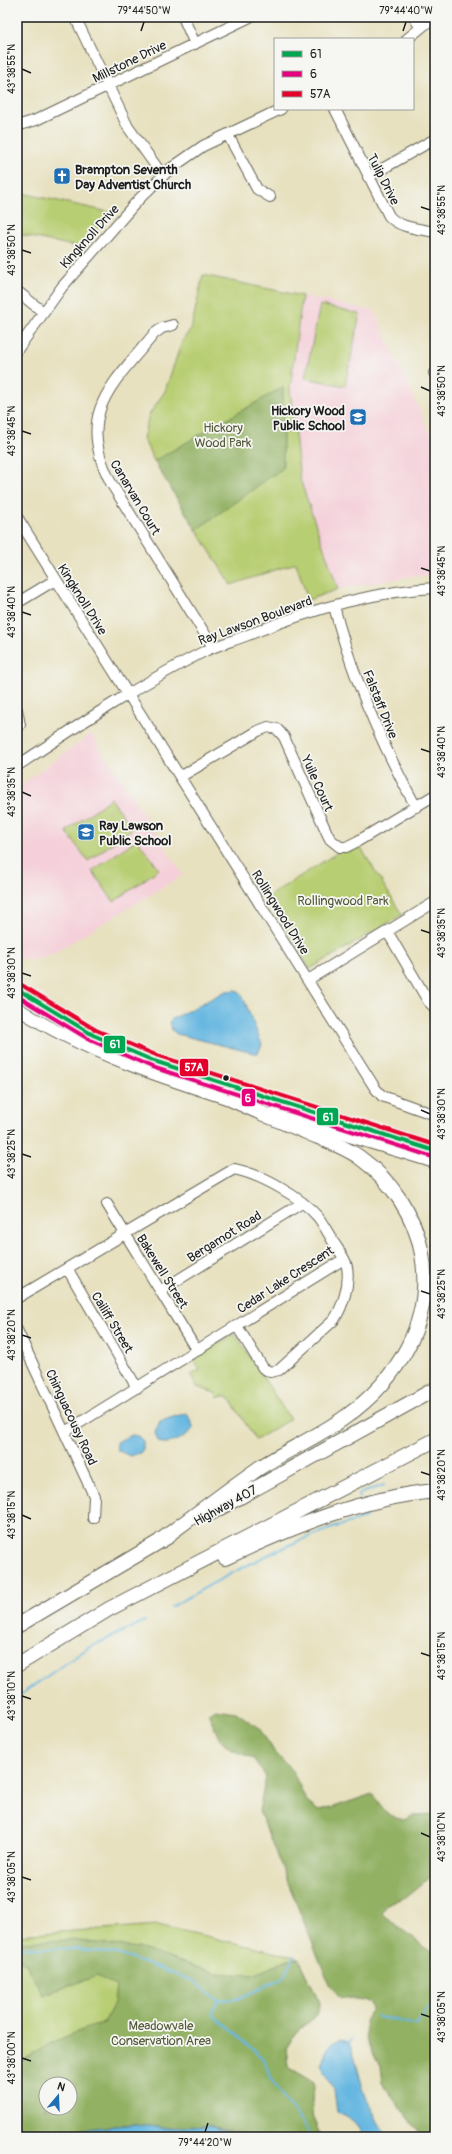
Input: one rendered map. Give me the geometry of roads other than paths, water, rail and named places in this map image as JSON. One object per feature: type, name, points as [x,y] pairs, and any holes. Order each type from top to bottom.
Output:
[{"type":"highway","points":[[161,1540],[260,1468],[344,1418],[371,1396],[393,1372],[404,1356],[413,1339],[424,1302],[425,1271],[417,1232],[403,1202],[379,1173],[358,1156],[334,1144],[230,1099]]},
{"type":"highway","name":"Highway 407","points":[[17,1626],[161,1540],[435,1389]]},
{"type":"highway","points":[[17,1665],[109,1608],[435,1440]]},
{"type":"highway","points":[[175,1573],[216,1562],[271,1537],[328,1515],[371,1501],[404,1494],[435,1491]]},
{"type":"main road","points":[[17,989],[93,1034],[154,1061],[435,1151]]},
{"type":"main road","points":[[17,1008],[83,1044],[141,1069],[230,1099],[435,1162]]},
{"type":"street","points":[[75,17],[107,86],[139,145],[163,176]]},
{"type":"street","points":[[183,17],[195,44]]},
{"type":"street","name":"Millstone Drive","points":[[17,126],[36,120],[250,17]]},
{"type":"street","points":[[414,17],[420,28]]},
{"type":"street","points":[[408,38],[434,17]]},
{"type":"street","name":"Kingknoll Drive","points":[[17,350],[62,287],[139,199],[163,176],[190,154],[279,110]]},
{"type":"street","name":"Tulip Drive","points":[[335,110],[368,177],[393,221],[435,232]]},
{"type":"street","points":[[228,135],[257,189],[270,197]]},
{"type":"street","points":[[368,177],[435,139]]},
{"type":"street","points":[[17,291],[43,312]]},
{"type":"street","name":"Canarvan Court","points":[[173,325],[162,328],[154,334],[113,384],[101,406],[96,423],[96,444],[100,463],[111,483],[213,647]]},
{"type":"street","name":"Kingknoll Drive","points":[[17,517],[55,580],[128,694]]},
{"type":"street","points":[[17,603],[55,580]]},
{"type":"street","name":"Ray Lawson Boulevard","points":[[17,766],[128,694],[213,647],[270,626],[334,606],[406,590],[435,588]]},
{"type":"street","name":"Falstaff Drive","points":[[334,606],[342,638],[372,719],[389,759],[416,807]]},
{"type":"street","name":"Rollingwood Drive","points":[[128,694],[375,1088],[382,1096],[435,1115]]},
{"type":"street","points":[[17,710],[20,725]]},
{"type":"street","name":"Yuile Court","points":[[180,777],[268,727],[277,730],[284,737],[326,833],[330,840],[340,847],[346,847],[358,841],[435,795]]},
{"type":"street","points":[[308,980],[435,902]]},
{"type":"street","points":[[387,931],[428,1001],[435,1008]]},
{"type":"street","name":"Cedar Lake Crescent","points":[[17,1298],[234,1169],[278,1186],[302,1203],[319,1218],[344,1259],[65,1432]]},
{"type":"street","name":"Bergamot Road","points":[[160,1292],[302,1203]]},
{"type":"street","name":"Bakewell Street","points":[[107,1204],[197,1351]]},
{"type":"street","points":[[237,1326],[263,1368],[270,1372],[279,1370],[334,1320],[339,1312],[348,1282],[348,1268],[344,1259]]},
{"type":"street","name":"Cailiff Street","points":[[67,1268],[137,1388]]},
{"type":"street","name":"Chinguacousy Road","points":[[17,1330],[94,1496],[93,1518]]},
{"type":"water","points":[[237,990],[243,997],[262,1045],[258,1053],[177,1034],[172,1030],[169,1022],[172,1019],[226,991]]},
{"type":"water","points":[[187,1413],[194,1428],[191,1431],[172,1442],[162,1443],[158,1441],[155,1433],[160,1421]]},
{"type":"water","points":[[132,1435],[138,1436],[143,1441],[143,1449],[140,1453],[130,1456],[117,1450],[116,1442]]},
{"type":"water","points":[[339,2039],[349,2042],[369,2103],[388,2137],[366,2137],[357,2124],[337,2112],[334,2089],[321,2065],[325,2053],[329,2047]]},
{"type":"water","points":[[135,2124],[164,2128],[211,2126],[244,2137],[138,2137],[92,2133],[77,2130]]},
{"type":"waterway","points":[[360,1498],[359,1494],[384,1485]]},
{"type":"waterway","points":[[171,1607],[241,1568],[266,1556],[315,1535],[366,1518],[365,1514]]},
{"type":"waterway","points":[[17,1697],[88,1648],[145,1621]]},
{"type":"waterway","points":[[17,1949],[75,1949],[118,1954],[194,1981],[218,2000],[238,1999],[285,1977],[294,1956]]},
{"type":"waterway","points":[[218,2000],[212,2014],[262,2057],[275,2086],[312,2137]]},
{"type":"waterway","points":[[378,2016],[416,2025],[427,2009],[435,2006]]},
{"type":"waterway","points":[[347,2043],[352,2040]]},
{"type":"place","name":"Brampton Seventh Day Adventist Church","points":[[62,176]]},
{"type":"place","name":"Hickory Wood Public School","points":[[358,417]]},
{"type":"place","name":"Ray Lawson Public School","points":[[86,832]]},
{"type":"park label","name":"Hickory Wood Park","points":[[223,434]]},
{"type":"park label","name":"Rollingwood Park","points":[[343,900]]},
{"type":"park label","name":"Meadowvale Conservation Area","points":[[161,2032]]}]
